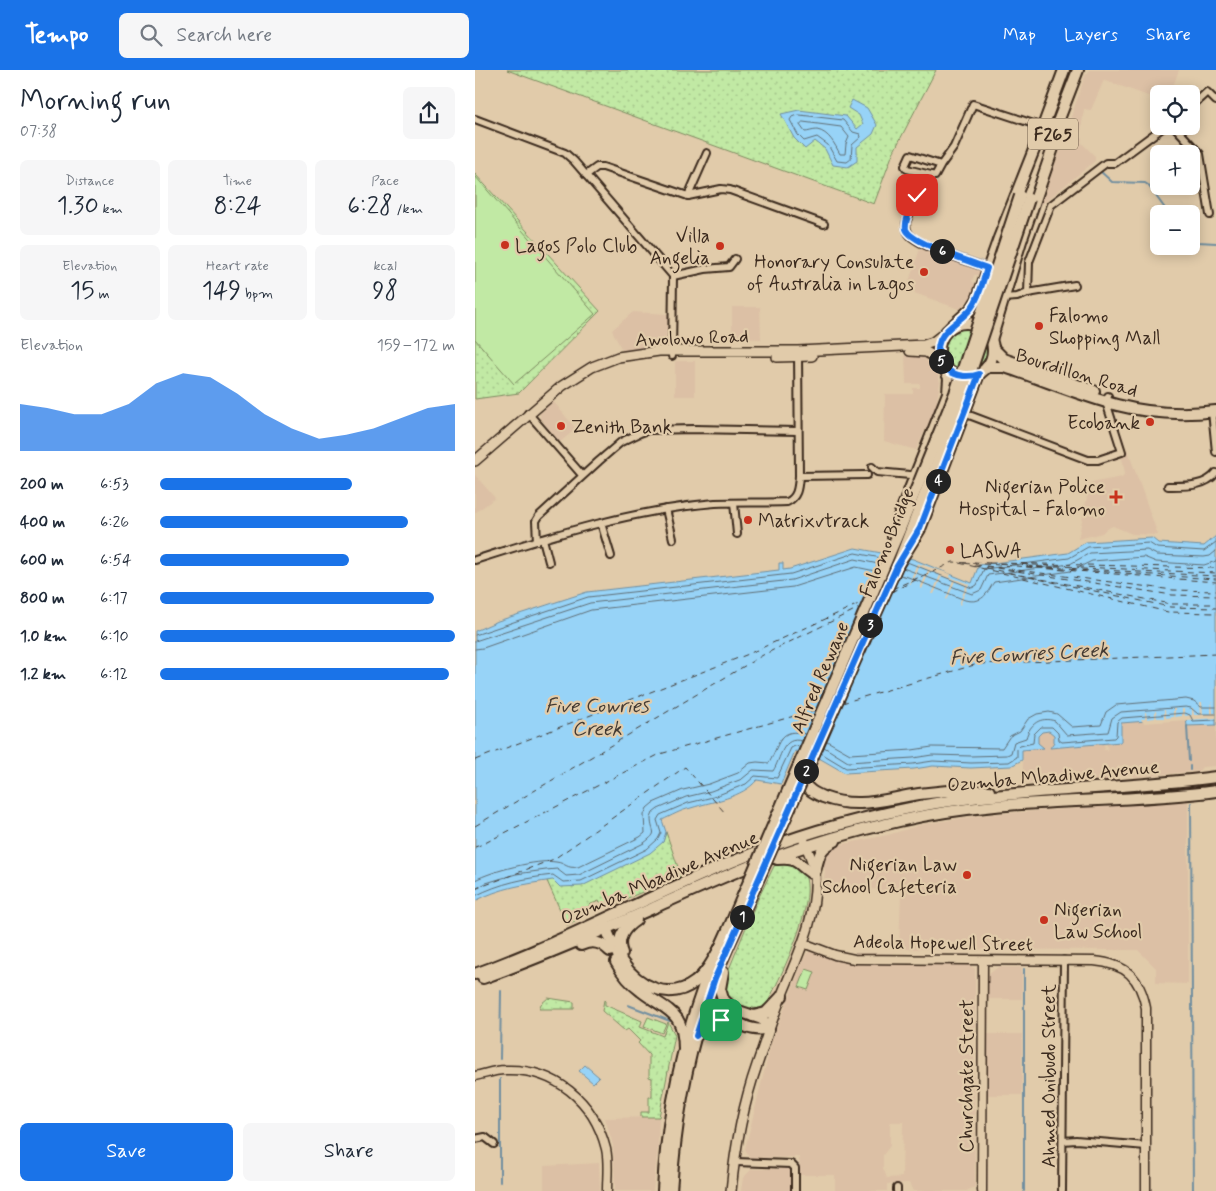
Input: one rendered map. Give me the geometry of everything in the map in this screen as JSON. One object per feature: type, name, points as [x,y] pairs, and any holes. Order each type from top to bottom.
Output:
[{"type":"main road","name":"F265","points":[[1024,198],[1043,127],[1064,70]]},
{"type":"main road","name":"F265","points":[[1024,198],[1078,70]]},
{"type":"main road","points":[[892,564],[920,528],[968,400],[993,355],[992,344],[1003,298],[1053,148],[1056,126]]},
{"type":"main road","points":[[892,564],[898,519],[948,393],[949,378],[938,352],[939,343],[942,335],[972,308],[977,300],[987,268],[1043,127]]},
{"type":"main road","name":"Alfred Rewane","points":[[739,915],[892,564],[1024,198]]},
{"type":"main road","points":[[951,327],[966,322],[974,324],[987,333],[992,344]]},
{"type":"main road","name":"Awolowo Road","points":[[798,354],[924,345],[933,342],[942,335]]},
{"type":"main road","name":"Bourdillon Road","points":[[992,344],[1004,359],[1107,399]]},
{"type":"main road","name":"Awolowo Road","points":[[475,467],[562,386],[598,364],[618,357],[632,354],[798,354],[919,351],[925,352],[942,363]]},
{"type":"main road","points":[[942,363],[957,376],[971,376],[983,371]]},
{"type":"main road","name":"Bourdillon Road","points":[[983,371],[1005,368],[1149,411],[1189,412],[1215,409]]},
{"type":"main road","name":"Awolowo Road","points":[[475,461],[530,416]]},
{"type":"main road","name":"Falomo Bridge","points":[[739,915],[802,781],[892,564]]},
{"type":"main road","name":"Ozumba Mbadiwe Avenue","points":[[475,981],[528,962],[745,856],[800,836],[903,809],[966,799],[1216,777]]},
{"type":"main road","points":[[802,781],[809,790],[831,800],[847,804],[868,804],[949,791],[1030,792]]},
{"type":"main road","name":"Ozumba Mbadiwe Avenue","points":[[475,974],[602,925],[653,908],[804,846],[899,820],[956,810],[1172,796],[1216,791]]},
{"type":"main road","points":[[731,1191],[746,1102],[769,1028],[803,943],[814,895],[814,874],[817,858],[822,850],[832,842],[853,832]]},
{"type":"main road","points":[[800,836],[814,874]]},
{"type":"main road","points":[[766,860],[792,859],[814,874]]},
{"type":"main road","points":[[629,969],[620,948],[621,936],[628,926],[653,908]]},
{"type":"main road","name":"F265","points":[[684,1050],[705,983],[739,915]]},
{"type":"main road","points":[[602,925],[610,951],[623,974],[641,992],[669,1010],[677,1018],[683,1035],[684,1050],[672,1099],[663,1191]]},
{"type":"main road","points":[[602,925],[623,964],[639,981],[651,988],[664,991],[681,990],[696,982],[725,946]]},
{"type":"main road","points":[[528,962],[558,954],[589,942],[600,943],[610,951]]},
{"type":"main road","name":"F265","points":[[696,1036],[725,946]]},
{"type":"main road","points":[[725,946],[721,994],[727,1004],[733,1009],[762,1019],[769,1028]]},
{"type":"main road","points":[[752,1016],[765,1013],[782,996]]},
{"type":"main road","points":[[671,1191],[679,1110],[696,1036],[708,1024],[721,1020],[731,1020],[759,1031],[769,1028]]},
{"type":"street","points":[[1200,98],[1207,92],[1216,100]]},
{"type":"street","points":[[941,165],[910,155],[905,166],[933,177],[954,147],[973,104],[1043,127]]},
{"type":"street","points":[[475,120],[565,153],[673,276],[673,354]]},
{"type":"street","points":[[1028,293],[1029,262],[1051,205],[1106,163],[1115,163],[1153,135]]},
{"type":"street","points":[[1182,135],[1200,154],[1210,215]]},
{"type":"street","points":[[688,196],[707,153]]},
{"type":"street","points":[[586,175],[597,168],[603,167],[688,196],[725,189],[824,224]]},
{"type":"street","points":[[917,195],[906,222],[909,234],[919,242],[987,268]]},
{"type":"street","points":[[673,276],[705,269],[729,267],[735,259]]},
{"type":"street","points":[[1003,298],[1017,297],[1028,293],[1075,285]]},
{"type":"street","points":[[475,560],[601,523],[667,509],[715,503],[787,502],[794,498],[797,492],[799,476],[798,354]]},
{"type":"street","points":[[959,437],[969,415],[983,371]]},
{"type":"street","points":[[931,423],[949,378]]},
{"type":"street","points":[[969,415],[1093,460],[1123,452],[1107,399]]},
{"type":"street","points":[[1215,409],[1216,452]]},
{"type":"street","points":[[530,416],[582,474]]},
{"type":"street","points":[[549,562],[540,540],[536,520],[582,474],[631,436],[648,430],[729,429],[798,431]]},
{"type":"street","points":[[872,467],[877,472],[910,475]]},
{"type":"street","points":[[1169,486],[1192,485],[1205,482],[1216,473]]},
{"type":"street","points":[[799,476],[867,475]]},
{"type":"street","points":[[734,503],[737,534]]},
{"type":"street","points":[[667,509],[673,539]]},
{"type":"street","points":[[601,523],[611,556]]},
{"type":"street","name":"Adeola Hopewell Street","points":[[803,943],[835,955],[854,959],[1063,960],[1110,963],[1128,971],[1138,983],[1146,1008],[1146,1191]]},
{"type":"street","name":"Ahmed Onibudo Street","points":[[1063,960],[1063,1191]]},
{"type":"street","name":"Churchgate Street","points":[[982,1191],[983,961]]},
{"type":"street","points":[[475,1076],[503,1070],[532,1072],[554,1080],[579,1097],[593,1116],[606,1149],[607,1191]]},
{"type":"street","points":[[475,1139],[485,1137],[493,1144]]},
{"type":"street","points":[[1063,1141],[1076,1140],[1146,1146]]},
{"type":"street","points":[[735,1162],[791,1164],[795,1168],[795,1191]]},
{"type":"shaded area","points":[[1089,70],[1179,70],[1173,85],[1150,85],[1150,97],[1104,80],[1091,110],[1084,109],[1081,130],[1078,135],[1082,138],[1081,142],[1095,156],[1095,161],[1041,205],[1086,73]]},
{"type":"shaded area","points":[[921,246],[982,269],[980,275],[974,275],[972,281],[976,285],[971,300],[967,301],[959,309],[906,290]]},
{"type":"shaded area","points":[[732,307],[760,307],[761,339],[732,338]]},
{"type":"shaded area","points":[[633,312],[668,314],[667,348],[623,352],[612,330]]},
{"type":"shaded area","points":[[905,354],[928,361],[937,371],[940,382],[936,407],[916,450],[884,441],[885,394],[913,394],[913,388],[920,388],[920,384],[906,384]]},
{"type":"shaded area","points":[[675,361],[695,361],[695,396],[675,396]]},
{"type":"shaded area","points":[[553,401],[576,429],[560,442],[540,418],[540,413]]},
{"type":"shaded area","name":"Nigerian Police Hospital - Falomo","points":[[1128,451],[1158,535],[1132,534],[1113,526],[1102,533],[1078,539],[1090,483],[1122,477],[1125,473],[1121,453]]},
{"type":"shaded area","points":[[475,475],[495,498],[475,513]]},
{"type":"shaded area","points":[[1186,718],[1187,726],[1216,725],[1216,766],[1202,767],[1199,771],[1134,777],[1122,766],[1118,766],[1117,780],[1024,783],[1022,750],[1043,748],[1038,743],[1038,736],[1042,732],[1049,731],[1054,735],[1054,742],[1050,748],[1104,744],[1105,749],[1103,750],[1108,750],[1106,743],[1121,742],[1121,723]]},
{"type":"shaded area","name":"Nigerian Law School","points":[[1188,801],[1188,984],[1156,983],[1156,968],[1138,950],[899,949],[901,892],[870,889],[822,890],[825,871],[822,862],[823,853],[833,846],[888,835],[923,824],[991,814]]},
{"type":"shaded area","points":[[812,950],[846,961],[864,964],[968,964],[975,969],[975,1026],[967,1034],[966,1053],[974,1056],[975,1187],[966,1191],[913,1191],[909,1183],[887,1184],[887,1191],[835,1191],[835,1175],[800,1175],[799,1157],[750,1158],[745,1149],[772,1040],[806,954]],"holes":[[[890,1122],[903,1122],[902,1177],[887,1178],[883,1168],[883,1155],[890,1146]]]},
{"type":"shaded area","points":[[998,967],[1022,967],[1022,999],[987,999],[988,975]]},
{"type":"shaded area","points":[[988,1034],[1022,1034],[1022,1095],[988,1095]]},
{"type":"shaded area","points":[[659,1117],[658,1148],[653,1191],[615,1191],[613,1145],[605,1118]]},
{"type":"shaded area","points":[[599,1163],[600,1191],[544,1191],[544,1166]]},
{"type":"shaded area","points":[[752,1169],[791,1169],[790,1191],[741,1191],[743,1178]]},
{"type":"green space","points":[[507,70],[936,70],[893,153],[874,204]]},
{"type":"green space","name":"Lagos Polo Club","points":[[475,174],[600,311],[519,393],[475,399]]},
{"type":"green space","name":"Lagos Polo Club","points":[[475,176],[595,314],[514,384],[475,339]]},
{"type":"green space","points":[[965,328],[977,332],[983,338],[987,350],[983,362],[977,368],[965,372],[953,368],[947,362],[943,350],[947,338],[953,332]]},
{"type":"green space","points":[[666,832],[681,876],[611,905],[604,905],[599,901],[589,905],[584,915],[567,925],[547,881],[663,842]]},
{"type":"green space","points":[[786,862],[798,865],[805,876],[807,892],[804,912],[790,955],[767,1004],[760,1008],[747,1007],[729,998],[725,989],[725,979],[756,903],[774,866]]},
{"type":"green space","points":[[806,969],[815,972],[808,990],[799,987]]},
{"type":"green space","points":[[548,998],[574,1002],[574,1009],[539,1009],[541,1004]]},
{"type":"green space","points":[[604,1000],[605,1005],[642,1021],[640,1027],[663,1036],[668,1022],[675,1035],[659,1117],[641,1117],[641,1112],[649,1112],[649,1097],[652,1097],[652,1078],[649,1077],[649,1055],[638,1043],[640,1041],[628,1029],[625,1031],[602,1011]]},
{"type":"green space","points":[[648,1017],[666,1024],[662,1033],[644,1026]]},
{"type":"water","points":[[852,100],[867,108],[877,125],[873,134],[857,147],[857,161],[848,167],[833,165],[825,149],[815,141],[805,149],[794,138],[781,114],[799,110],[846,116],[857,129],[863,124],[859,115],[848,108]]},
{"type":"water","name":"Five Cowries Creek","points":[[1216,536],[1216,725],[1187,726],[1186,718],[1121,723],[1121,742],[1050,748],[1054,742],[1054,735],[1049,731],[1042,732],[1038,736],[1038,743],[1044,748],[1022,750],[1022,760],[1011,766],[971,768],[933,766],[845,773],[819,758],[795,751],[781,784],[757,780],[751,786],[735,795],[684,810],[662,820],[666,832],[663,842],[650,853],[582,886],[560,887],[553,880],[503,890],[475,901],[475,631],[498,621],[587,592],[779,570],[779,563],[783,563],[783,570],[790,569],[855,548],[913,559],[972,583],[979,565],[1068,553],[1086,542],[1152,538],[1158,543],[1204,546]]},
{"type":"water","points":[[585,1065],[599,1077],[593,1083],[579,1071]]},
{"type":"pier","points":[[917,563],[951,574],[950,577],[969,584],[960,605],[966,586],[955,581],[947,600],[953,580],[942,576],[934,594],[932,594],[940,575],[930,571],[922,589],[920,588],[928,570],[919,566],[911,584],[909,584]]},
{"type":"pier","points":[[1212,701],[1213,713],[1216,713],[1216,718],[1144,723],[1141,719],[1145,719],[1145,712],[1147,719],[1155,718],[1155,711],[1157,718],[1164,718],[1164,710],[1166,718],[1173,717],[1173,709],[1175,709],[1175,717],[1182,716],[1182,709],[1184,709],[1185,716],[1192,715],[1192,708],[1194,715],[1201,715],[1200,702],[1202,702],[1203,714],[1211,714]]},
{"type":"waterway","points":[[1020,123],[1033,128]]},
{"type":"waterway","points":[[1099,170],[1112,182],[1145,183],[1162,205]]},
{"type":"waterway","points":[[1200,242],[1216,243]]},
{"type":"waterway","points":[[1187,726],[1189,761]]},
{"type":"waterway","points":[[1191,803],[1193,1191]]},
{"type":"waterway","points":[[1024,969],[1024,1191]]},
{"type":"waterway","points":[[500,1059],[501,991]]},
{"type":"waterway","points":[[628,1005],[670,1021]]},
{"type":"waterway","points":[[500,1079],[500,1182]]},
{"type":"ferry route","points":[[891,592],[953,562],[1216,579]]},
{"type":"ferry route","points":[[974,562],[990,563]]},
{"type":"ferry route","points":[[959,563],[1168,612],[1216,613]]},
{"type":"ferry route","points":[[964,563],[1172,595],[1216,596]]},
{"type":"ferry route","points":[[989,563],[1216,573]]},
{"type":"ferry route","points":[[999,563],[1216,568]]},
{"type":"ferry route","points":[[974,566],[987,568]]},
{"type":"ferry route","points":[[986,566],[1173,590],[1216,591]]},
{"type":"ferry route","points":[[1026,566],[1216,576]]},
{"type":"ferry route","points":[[1026,567],[1216,582]]},
{"type":"ferry route","points":[[986,568],[1170,607],[1216,608]]},
{"type":"ferry route","points":[[892,589],[929,573]]},
{"type":"ferry route","points":[[1010,573],[1171,604],[1216,604]]},
{"type":"ferry route","points":[[475,760],[746,655],[863,602]]},
{"type":"ferry route","points":[[475,826],[763,655],[861,607]]},
{"type":"ferry route","points":[[842,703],[978,664],[1216,654]]},
{"type":"ferry route","points":[[475,847],[660,754],[819,709]]},
{"type":"ferry route","points":[[475,889],[554,859],[685,767],[726,814]]},
{"type":"place","name":"Lagos Polo Club","points":[[505,245]]},
{"type":"place","name":"Villa Angelia","points":[[720,246]]},
{"type":"place","name":"Honorary Consulate of Australia in Lagos","points":[[924,272]]},
{"type":"place","name":"Falomo Shopping Mall","points":[[1039,326]]},
{"type":"place","name":"Ecobank","points":[[1150,422]]},
{"type":"place","name":"Zenith Bank","points":[[561,426]]},
{"type":"place","name":"Nigerian Police Hospital - Falomo","points":[[1116,497]]},
{"type":"place","name":"Matrixvtrack","points":[[748,520]]},
{"type":"place","name":"LASWA","points":[[950,550]]},
{"type":"place","name":"Nigerian Law School Cafeteria","points":[[967,875]]},
{"type":"place","name":"Nigerian Law School","points":[[1044,920]]},
{"type":"route","points":[[721,1020],[708,1024],[696,1036],[715,978],[860,649],[897,566],[920,528],[979,374],[964,377],[957,376],[944,367],[938,352],[942,335],[972,308],[977,300],[987,268],[919,242],[909,234],[906,222],[917,195]]}]
